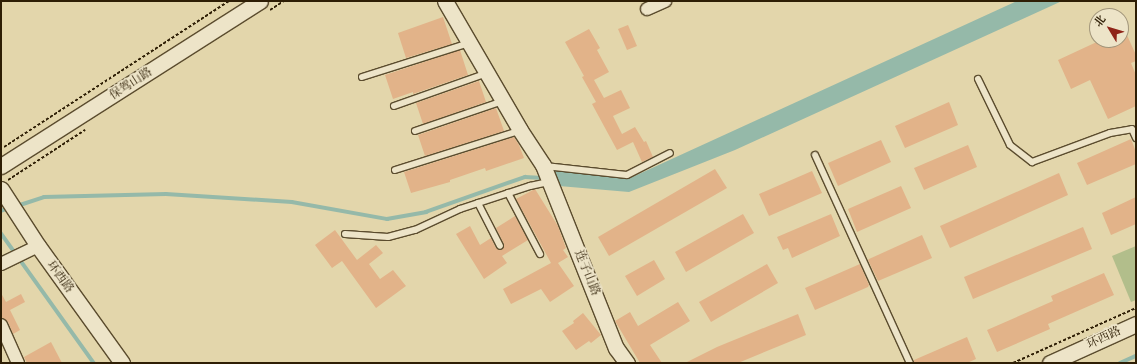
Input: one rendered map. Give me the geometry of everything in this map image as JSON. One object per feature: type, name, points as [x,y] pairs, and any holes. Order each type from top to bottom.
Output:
[{"type":"street","name":"保驾山路","points":[[1,166],[260,1]]},
{"type":"street","points":[[445,1],[520,130],[543,166]]},
{"type":"street","points":[[647,9],[665,1]]},
{"type":"street","name":"连子山路","points":[[543,166],[616,348],[627,363]]},
{"type":"street","name":"环西路","points":[[5,195],[17,214],[31,249],[122,363]]},
{"type":"street","points":[[6,261],[31,249]]},
{"type":"street","name":"环西路","points":[[1057,362],[1136,324]]},
{"type":"street","points":[[1,325],[18,363]]},
{"type":"lane","points":[[362,77],[470,43]]},
{"type":"lane","points":[[394,106],[487,72]]},
{"type":"lane","points":[[978,79],[1010,145],[1032,162],[1110,133],[1132,129],[1136,138]]},
{"type":"lane","points":[[415,131],[503,101]]},
{"type":"lane","points":[[395,170],[520,130]]},
{"type":"lane","points":[[543,166],[627,175],[670,154]]},
{"type":"lane","points":[[815,155],[910,363]]},
{"type":"lane","points":[[345,234],[388,237],[415,230],[460,209],[508,193],[549,182]]},
{"type":"lane","points":[[508,193],[540,254]]},
{"type":"lane","points":[[478,203],[500,246]]},
{"type":"path","points":[[1,149],[229,1]]},
{"type":"path","points":[[1013,363],[1136,308]]},
{"type":"green space","points":[[1136,246],[1136,300],[1131,302],[1112,256]]},
{"type":"shaded area","points":[[1017,1],[1062,1],[735,150],[629,192],[559,186],[551,166],[628,179]]},
{"type":"building","points":[[443,17],[452,44],[406,58],[398,33]]},
{"type":"building","points":[[628,25],[637,46],[627,50],[618,29]]},
{"type":"building","points":[[589,29],[600,48],[597,50],[609,72],[594,80],[604,98],[621,90],[630,108],[613,116],[622,134],[635,127],[644,142],[646,141],[653,157],[642,162],[633,142],[617,150],[592,104],[596,102],[582,77],[584,76],[565,42]]},
{"type":"building","points":[[1129,40],[1136,55],[1136,61],[1131,63],[1136,75],[1136,106],[1108,119],[1090,80],[1071,89],[1058,60],[1089,46],[1089,48],[1129,48]]},
{"type":"building","points":[[460,50],[468,75],[413,94],[413,92],[393,99],[385,75]]},
{"type":"building","points":[[479,81],[486,102],[423,124],[416,103]]},
{"type":"building","points":[[949,102],[958,125],[905,148],[895,126]]},
{"type":"building","points":[[496,108],[504,131],[425,156],[418,135]]},
{"type":"building","points":[[514,137],[524,158],[486,171],[485,168],[450,180],[450,182],[411,193],[404,172]]},
{"type":"building","points":[[1131,139],[1136,152],[1136,164],[1087,185],[1077,163]]},
{"type":"building","points":[[881,140],[891,162],[838,186],[828,163]]},
{"type":"building","points":[[968,145],[977,167],[924,190],[914,168]]},
{"type":"building","points":[[715,169],[727,188],[609,256],[598,237]]},
{"type":"building","points":[[812,171],[822,193],[769,216],[759,194]]},
{"type":"building","points":[[1059,173],[1068,195],[950,248],[940,226]]},
{"type":"building","points":[[901,186],[911,208],[857,232],[848,209]]},
{"type":"building","points":[[535,189],[558,226],[566,248],[563,250],[568,257],[558,263],[574,286],[550,302],[541,289],[511,304],[503,289],[551,263],[516,199]]},
{"type":"building","points":[[1136,197],[1136,224],[1111,235],[1102,213]]},
{"type":"building","points":[[743,214],[754,233],[686,272],[675,252]]},
{"type":"building","points":[[831,214],[840,236],[792,258],[788,248],[783,250],[777,237]]},
{"type":"building","points":[[515,216],[528,240],[502,256],[507,263],[484,279],[456,234],[470,226],[480,245],[491,238],[496,248],[502,250],[504,244],[496,228]]},
{"type":"building","points":[[1083,227],[1092,249],[973,299],[964,277]]},
{"type":"building","points":[[335,230],[357,260],[376,245],[383,253],[369,264],[380,279],[393,270],[406,286],[376,308],[342,261],[332,268],[315,245]]},
{"type":"building","points":[[922,235],[932,258],[878,281],[868,260]]},
{"type":"building","points":[[654,260],[665,279],[637,296],[625,276]]},
{"type":"building","points":[[767,264],[778,283],[711,322],[699,302]]},
{"type":"building","points":[[860,264],[869,285],[868,287],[815,310],[805,288]]},
{"type":"building","points":[[1104,273],[1114,295],[1048,324],[1050,329],[997,352],[987,330],[1053,301],[1051,296]]},
{"type":"building","points":[[1,293],[6,302],[21,294],[25,302],[10,310],[20,330],[13,334],[8,322],[1,318]]},
{"type":"building","points":[[678,302],[690,321],[650,345],[662,363],[640,363],[615,321],[630,312],[638,326]]},
{"type":"building","points":[[583,313],[601,335],[591,343],[589,341],[576,350],[562,331],[574,323],[573,321]]},
{"type":"building","points":[[798,314],[806,335],[738,363],[685,363],[717,347]]},
{"type":"building","points":[[967,337],[976,359],[967,363],[914,363],[914,360]]},
{"type":"building","points":[[51,342],[62,363],[27,363],[24,357]]},
{"type":"waterway","points":[[17,206],[44,197],[166,194],[292,202],[387,219],[426,212],[525,177],[543,178]]},
{"type":"waterway","points":[[1,211],[9,208]]},
{"type":"waterway","points":[[1,233],[94,363]]},
{"type":"waterway","points":[[1120,363],[1136,356]]}]
